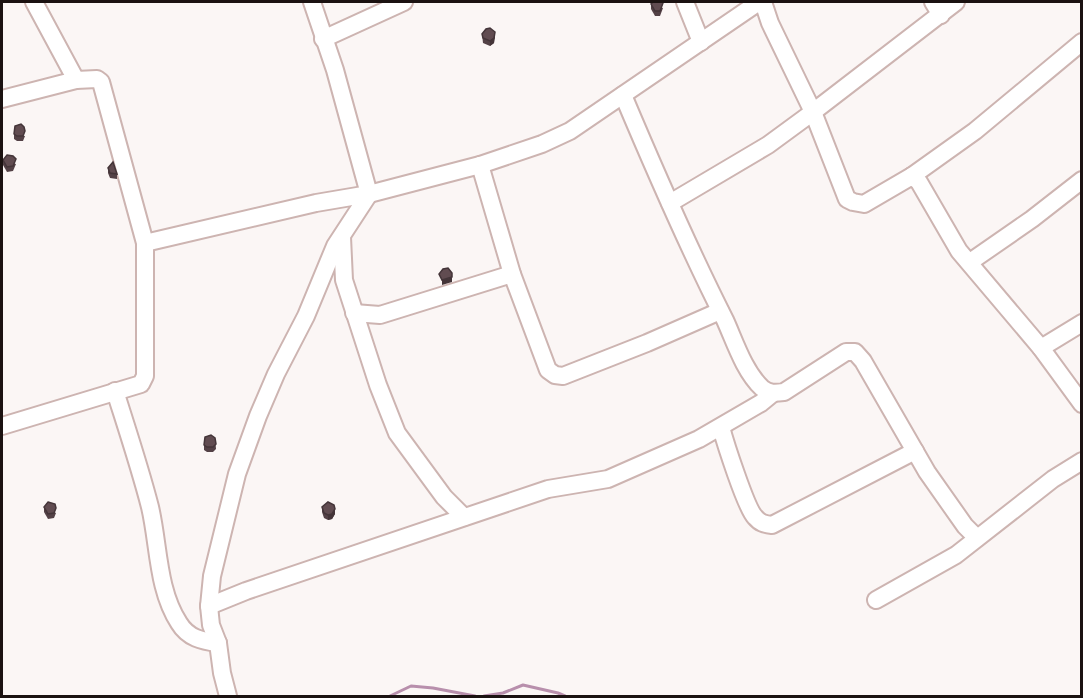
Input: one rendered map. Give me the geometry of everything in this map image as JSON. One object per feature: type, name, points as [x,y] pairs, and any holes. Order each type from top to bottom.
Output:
[{"type":"street","points":[[34,2],[76,80]]},
{"type":"street","points":[[228,696],[218,643],[211,625],[209,606],[212,576],[237,474],[258,416],[306,316],[335,246],[369,195],[335,70],[312,2]]},
{"type":"street","points":[[323,39],[404,2]]},
{"type":"street","points":[[685,2],[701,42]]},
{"type":"street","points":[[145,243],[316,203],[369,195],[480,165],[542,144],[570,131],[761,2],[813,112],[847,199],[864,204],[912,176],[975,131],[1082,42]]},
{"type":"street","points":[[670,203],[768,145],[813,112],[937,8],[956,2]]},
{"type":"street","points":[[2,99],[76,80],[97,79],[101,82],[145,243],[145,376],[141,384],[2,426]]},
{"type":"street","points":[[623,95],[670,203],[751,374],[764,390],[772,393],[784,392],[846,352],[855,352],[863,361],[915,451],[964,526],[977,538]]},
{"type":"street","points":[[480,165],[512,274],[548,370],[555,375],[563,376],[720,311]]},
{"type":"street","points":[[912,176],[920,182],[958,251],[970,262],[1041,348],[1082,404]]},
{"type":"street","points":[[970,262],[1032,219],[1082,180]]},
{"type":"street","points":[[342,237],[344,280],[397,433],[444,497],[464,517]]},
{"type":"street","points":[[354,313],[380,315],[512,274]]},
{"type":"street","points":[[1041,348],[1082,323]]},
{"type":"street","points":[[115,391],[142,480],[155,534],[163,582],[174,615],[190,636],[218,643]]},
{"type":"street","points":[[209,606],[246,591],[548,489],[608,479],[699,439],[761,403],[772,393]]},
{"type":"street","points":[[721,427],[753,515],[763,523],[772,525],[915,451]]},
{"type":"street","points":[[876,600],[956,555],[1053,479],[1082,461]]},
{"type":"building","points":[[653,2],[663,3],[660,11],[655,11],[651,4]]},
{"type":"building","points":[[490,28],[495,32],[494,38],[490,41],[483,38],[482,34]]},
{"type":"building","points":[[21,124],[25,131],[23,136],[17,136],[14,134],[15,126]]},
{"type":"building","points":[[7,155],[16,159],[13,166],[7,167],[3,160]]},
{"type":"building","points":[[113,162],[117,174],[110,173],[108,168]]},
{"type":"building","points":[[448,268],[452,277],[442,280],[439,274],[443,269]]},
{"type":"building","points":[[211,435],[215,438],[216,444],[213,447],[207,447],[204,445],[205,437]]},
{"type":"building","points":[[48,502],[55,504],[54,513],[48,514],[44,507]]},
{"type":"building","points":[[328,502],[334,505],[335,509],[332,514],[328,515],[324,513],[322,507]]},
{"type":"waterway","points":[[484,696],[503,693],[523,685],[565,696]]},
{"type":"waterway","points":[[390,696],[411,686],[475,696]]}]
